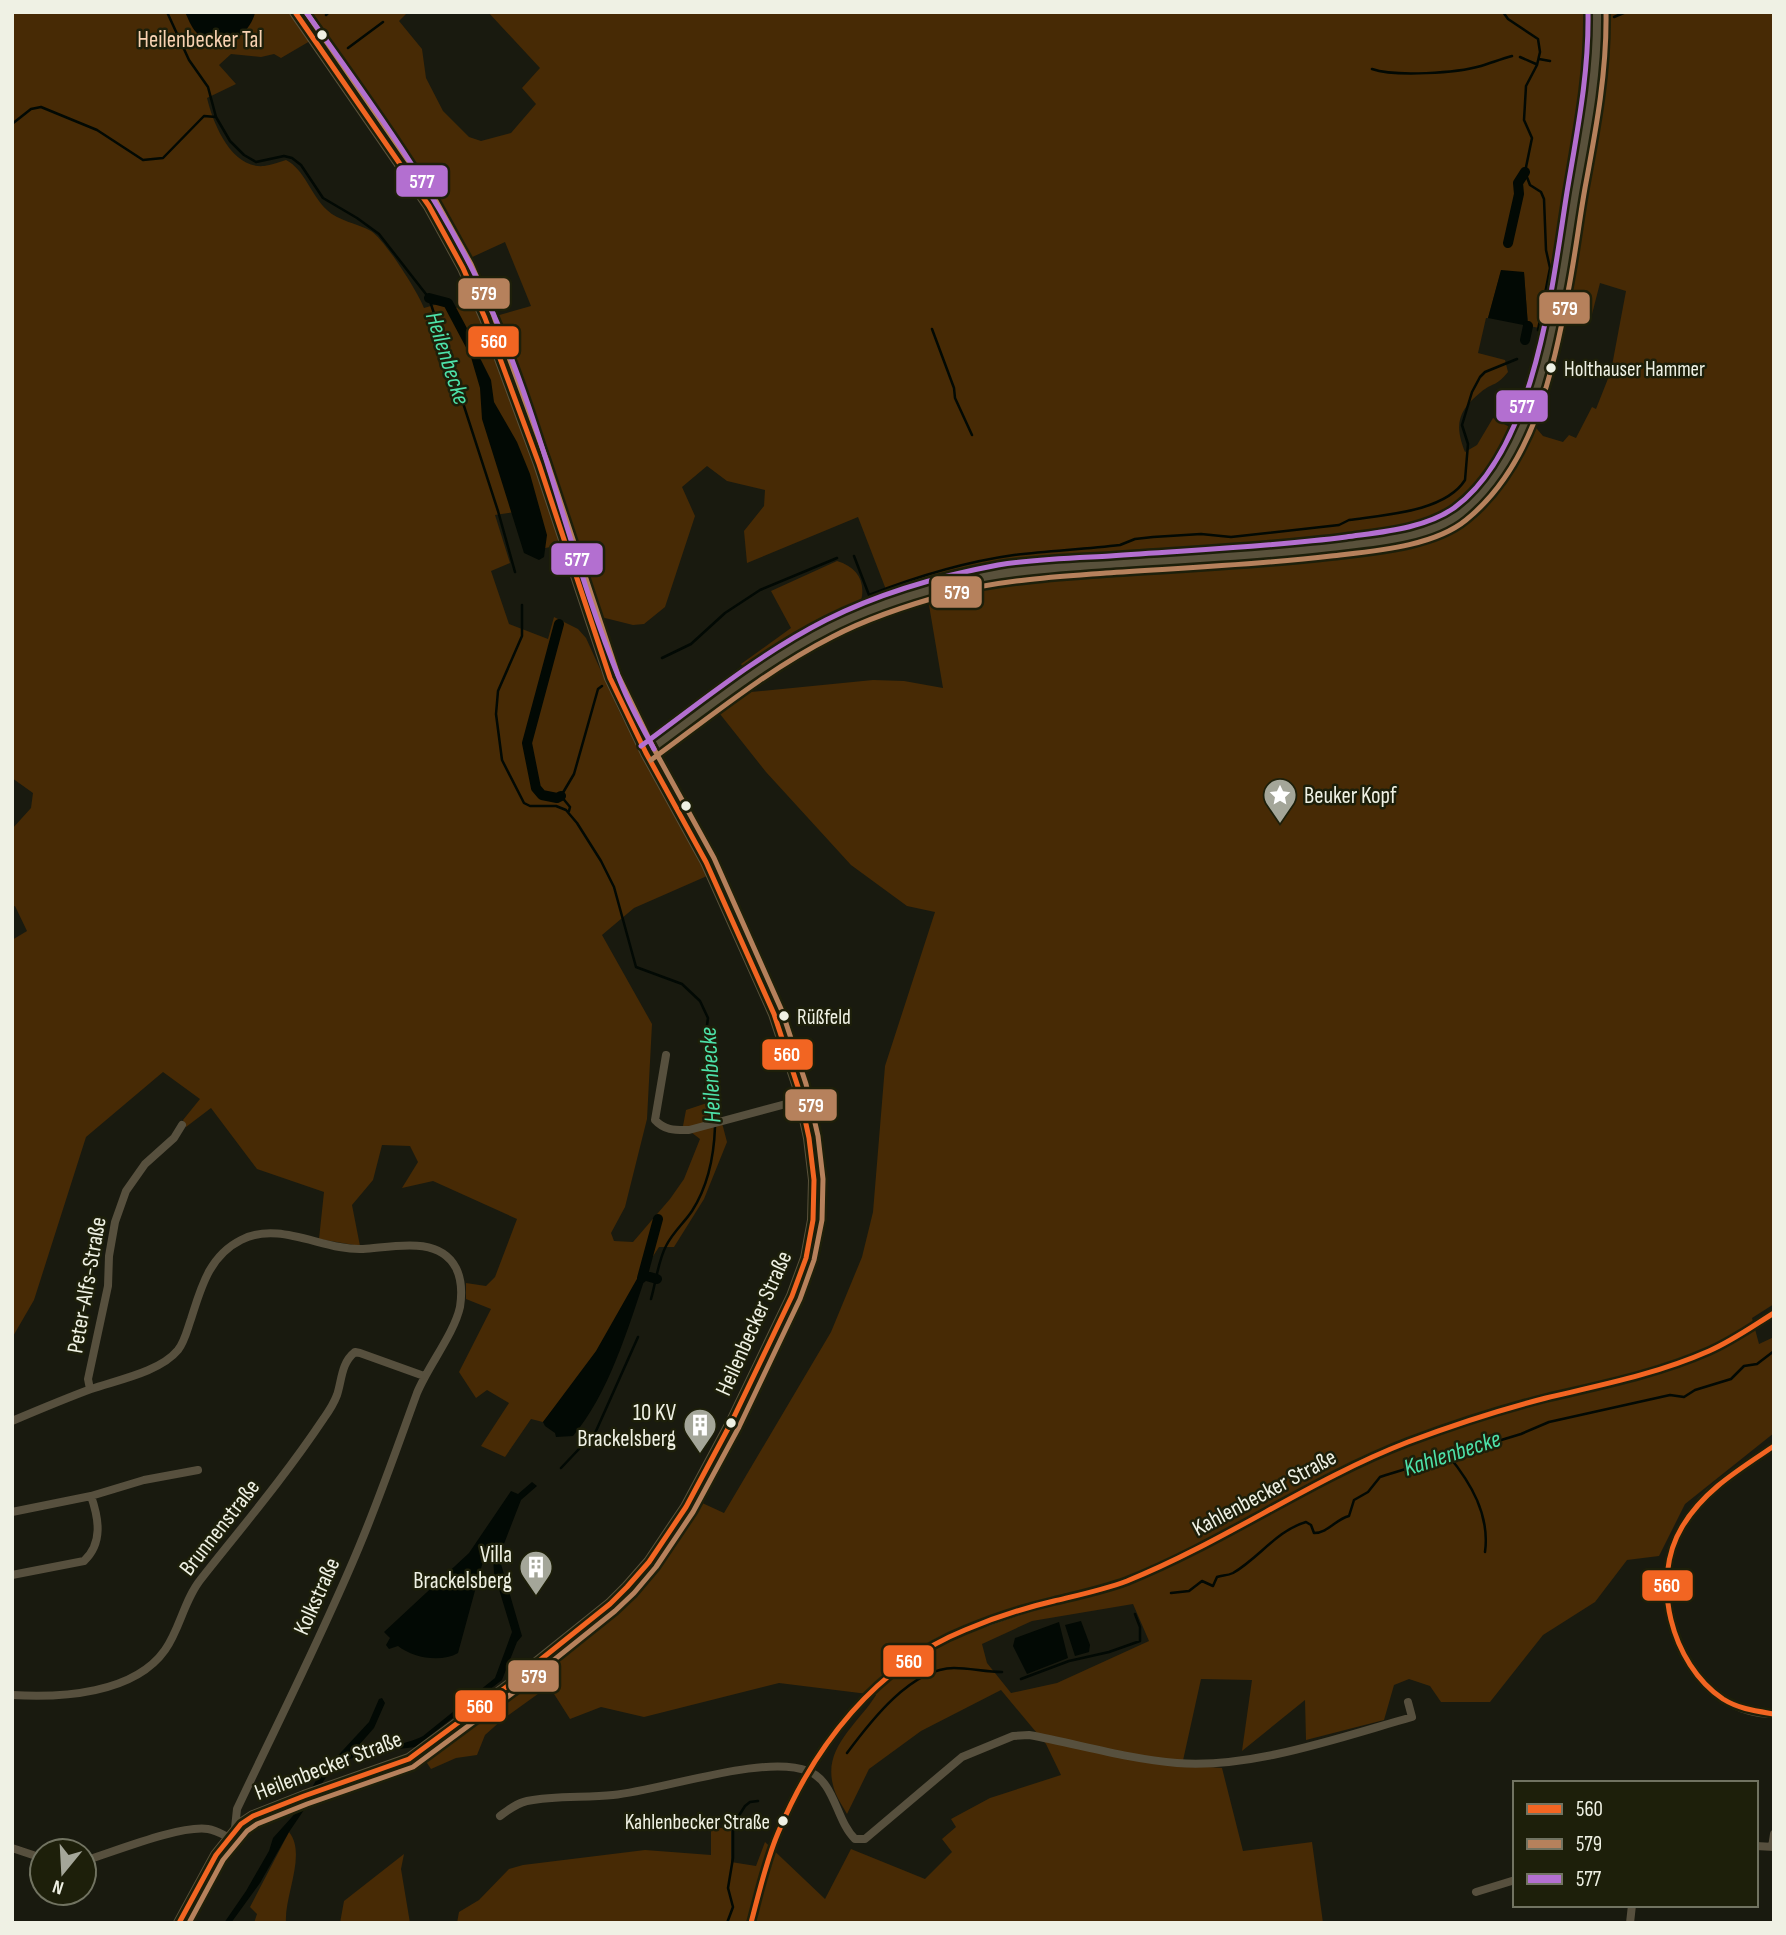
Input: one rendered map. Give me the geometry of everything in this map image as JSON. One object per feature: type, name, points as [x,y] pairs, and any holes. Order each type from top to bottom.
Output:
[{"type":"main road","name":"Heilenbecker Straße","points":[[179,1923],[204,1874],[232,1832],[253,1816],[409,1759],[428,1747],[612,1602],[649,1562],[709,1464],[755,1375],[792,1296],[806,1258],[813,1220],[814,1190],[809,1138],[801,1100],[782,1038],[754,965],[706,862],[646,754],[610,678],[510,381],[463,268],[429,206],[295,12]]},
{"type":"main road","points":[[646,754],[807,640],[854,617],[925,593],[1007,573],[1339,546],[1427,530],[1461,513],[1489,483],[1507,456],[1524,422],[1540,377],[1555,313],[1598,52],[1597,12]]},
{"type":"street","points":[[666,1055],[655,1121],[670,1130],[689,1130],[801,1100]]},
{"type":"street","name":"Peter-Alfs-Straße","points":[[90,1389],[88,1379],[108,1286],[109,1256],[115,1222],[126,1191],[145,1164],[174,1138],[182,1125]]},
{"type":"street","name":"Kolkstraße","points":[[90,1389],[161,1364],[176,1352],[184,1340],[203,1282],[214,1262],[241,1240],[255,1235],[273,1234],[310,1239],[332,1247],[358,1249],[426,1246],[443,1252],[455,1265],[460,1280],[459,1309],[424,1376],[348,1571],[315,1648],[237,1810],[232,1832]]},
{"type":"street","name":"Kahlenbecker Straße","points":[[751,1923],[765,1870],[778,1835],[810,1771],[839,1729],[869,1694],[924,1651],[961,1631],[1039,1605],[1125,1582],[1206,1545],[1327,1478],[1398,1446],[1451,1425],[1654,1372],[1712,1350],[1774,1313]]},
{"type":"street","name":"Brunnenstraße","points":[[12,1695],[57,1696],[93,1692],[120,1683],[149,1666],[164,1652],[177,1630],[195,1586],[294,1463],[330,1409],[337,1396],[346,1360],[351,1354],[360,1353],[424,1376]]},
{"type":"street","points":[[12,1421],[90,1389]]},
{"type":"street","points":[[1774,1446],[1709,1491],[1688,1516],[1670,1558],[1668,1598],[1678,1640],[1703,1684],[1732,1706],[1751,1713],[1774,1714]]},
{"type":"street","points":[[12,1512],[91,1496],[144,1480],[198,1470]]},
{"type":"street","points":[[12,1574],[84,1561],[91,1555],[98,1532],[98,1520],[91,1496]]},
{"type":"street","points":[[500,1816],[526,1801],[614,1795],[783,1765],[810,1771],[827,1788],[849,1833],[855,1839],[865,1839],[962,1758],[1013,1736],[1029,1735],[1178,1763],[1233,1761],[1309,1747],[1412,1717],[1408,1702]]},
{"type":"street","points":[[98,1856],[193,1829],[232,1832]]},
{"type":"street","points":[[1773,1847],[1774,1834]]},
{"type":"street","points":[[1476,1892],[1513,1881]]},
{"type":"green space","name":"Heilenbecker Tal","points":[[12,12],[408,12],[399,21],[422,49],[426,78],[443,111],[469,137],[481,141],[511,133],[536,104],[522,88],[540,68],[488,12],[1774,12],[1774,1304],[1752,1318],[1759,1344],[1774,1337],[1774,1433],[1685,1504],[1659,1556],[1627,1560],[1595,1602],[1543,1635],[1490,1702],[1441,1702],[1430,1686],[1409,1679],[1394,1685],[1384,1720],[1306,1740],[1305,1700],[1242,1751],[1252,1680],[1201,1679],[1182,1765],[1222,1768],[1243,1851],[1312,1842],[1323,1923],[457,1923],[459,1912],[479,1900],[509,1869],[645,1850],[711,1855],[711,1827],[731,1829],[731,1862],[756,1866],[765,1842],[825,1899],[851,1849],[925,1879],[952,1852],[942,1839],[956,1827],[951,1819],[990,1798],[1061,1775],[1046,1744],[1001,1690],[921,1731],[869,1769],[847,1814],[833,1785],[833,1759],[844,1736],[876,1695],[779,1683],[644,1717],[601,1707],[570,1719],[549,1686],[485,1735],[477,1755],[456,1758],[431,1769],[425,1760],[612,1614],[655,1567],[700,1502],[724,1513],[831,1332],[862,1257],[873,1212],[885,1066],[935,912],[907,906],[851,865],[766,772],[720,714],[751,692],[873,680],[904,681],[943,688],[928,599],[989,582],[1056,571],[1307,559],[1416,540],[1443,532],[1471,516],[1502,479],[1531,422],[1543,436],[1563,442],[1569,435],[1576,438],[1592,407],[1596,409],[1611,371],[1626,291],[1600,283],[1590,322],[1563,313],[1590,153],[1575,143],[1546,329],[1528,326],[1524,273],[1501,271],[1486,318],[1478,353],[1505,360],[1508,372],[1481,392],[1463,412],[1459,426],[1465,452],[1477,445],[1493,418],[1515,430],[1478,489],[1459,508],[1428,524],[1326,543],[1024,566],[890,600],[858,517],[747,563],[744,531],[764,506],[765,490],[727,481],[707,466],[682,487],[695,516],[665,607],[644,624],[633,625],[597,616],[571,543],[530,551],[515,512],[495,515],[510,563],[491,571],[509,624],[548,639],[554,617],[578,629],[586,638],[622,717],[707,876],[634,908],[602,935],[652,1024],[647,1119],[625,1207],[611,1233],[614,1241],[633,1242],[684,1179],[700,1139],[683,1126],[686,1110],[716,1100],[727,1142],[704,1199],[674,1247],[659,1247],[585,1368],[543,1422],[531,1419],[505,1457],[481,1446],[509,1403],[487,1390],[476,1398],[459,1372],[491,1309],[466,1299],[466,1283],[486,1286],[495,1277],[517,1219],[433,1181],[402,1188],[418,1162],[410,1146],[382,1145],[373,1180],[352,1205],[360,1246],[319,1239],[324,1192],[257,1169],[211,1108],[186,1127],[183,1120],[200,1099],[163,1072],[86,1137],[34,1300],[12,1338],[12,940],[27,931],[15,906],[12,907],[12,829],[31,808],[33,793],[12,778]],"holes":[[[322,34],[438,201],[468,259],[505,242],[531,306],[496,316],[483,297],[451,310],[441,303],[424,308],[400,267],[377,236],[327,210],[293,164],[286,160],[264,166],[252,165],[242,160],[225,142],[207,98],[236,84],[219,65],[231,54],[261,57],[274,54],[281,58]],[[1133,1604],[1149,1641],[1057,1683],[1011,1693],[987,1663],[982,1644],[1032,1621]]]},
{"type":"green space","points":[[837,561],[855,571],[861,581],[861,601],[816,620],[782,648],[746,672],[741,664],[791,628],[771,591]]},
{"type":"green space","points":[[289,1832],[296,1852],[286,1923],[254,1923],[257,1914],[250,1907]]},
{"type":"green space","points":[[404,1854],[401,1869],[410,1923],[340,1923],[344,1901]]},
{"type":"shaded area","points":[[185,12],[255,13],[239,37],[213,43],[194,30]]},
{"type":"shaded area","points":[[1501,270],[1524,272],[1528,326],[1488,318]]},
{"type":"shaded area","points":[[476,350],[491,380],[494,402],[517,442],[530,474],[547,535],[544,557],[539,560],[524,553],[482,419],[480,388],[470,354]]},
{"type":"shaded area","points":[[638,1277],[645,1278],[632,1318],[597,1401],[573,1436],[556,1437],[543,1422],[596,1351]]},
{"type":"shaded area","points":[[532,1482],[537,1486],[521,1500],[502,1549],[501,1564],[522,1636],[502,1680],[415,1747],[345,1760],[327,1776],[289,1832],[260,1883],[231,1923],[224,1923],[246,1891],[269,1851],[273,1838],[300,1808],[318,1777],[369,1722],[379,1699],[382,1698],[385,1703],[374,1728],[353,1752],[398,1744],[423,1736],[495,1678],[512,1632],[494,1573],[493,1556],[485,1554],[458,1653],[436,1658],[419,1656],[398,1646],[389,1649],[386,1645],[390,1638],[384,1632],[469,1553],[511,1491],[518,1494]]},
{"type":"shaded area","points":[[1081,1621],[1090,1645],[1089,1652],[1075,1656],[1065,1625]]},
{"type":"shaded area","points":[[1059,1622],[1068,1658],[1027,1674],[1013,1646],[1015,1638]]},
{"type":"waterway","name":"Heilenbecke","points":[[167,12],[189,60],[208,87],[216,117],[230,141],[256,162],[284,156],[301,165],[323,198],[379,234],[429,298],[515,572]]},
{"type":"waterway","points":[[326,15],[329,12]]},
{"type":"waterway","points":[[1503,12],[1508,19],[1538,39],[1540,52],[1537,65],[1526,86],[1524,120],[1532,138],[1525,172],[1530,185],[1541,192],[1544,199],[1546,250],[1550,268],[1538,330]]},
{"type":"waterway","points":[[1614,17],[1626,12]]},
{"type":"waterway","points":[[348,48],[383,22]]},
{"type":"waterway","points":[[180,43],[191,36]]},
{"type":"waterway","points":[[1372,69],[1395,73],[1442,72],[1481,66],[1512,56]]},
{"type":"waterway","points":[[1520,57],[1536,64]]},
{"type":"waterway","points":[[1539,59],[1550,61]]},
{"type":"waterway","points":[[12,124],[31,109],[41,107],[97,130],[143,160],[163,158],[204,116],[216,117]]},
{"type":"waterway","points":[[1508,243],[1519,194],[1518,183],[1525,172]]},
{"type":"waterway","points":[[429,298],[448,303],[474,352]]},
{"type":"waterway","points":[[1525,340],[1528,326]]},
{"type":"waterway","points":[[932,329],[954,388],[955,398],[972,435]]},
{"type":"waterway","points":[[854,556],[869,595],[940,571],[995,558],[1120,545],[1135,539],[1153,537],[1201,534],[1231,537],[1339,525],[1349,520],[1412,510],[1443,499],[1456,491],[1465,480],[1468,444],[1462,425],[1472,392],[1485,372],[1517,359]]},
{"type":"waterway","points":[[662,658],[691,644],[725,613],[760,590],[837,558]]},
{"type":"waterway","name":"Heilenbecke","points":[[522,605],[522,636],[498,691],[496,714],[502,760],[524,803],[530,806],[556,806],[566,810],[577,823],[614,887],[636,967],[682,984],[700,1001],[708,1018],[705,1040],[706,1086],[715,1120]]},
{"type":"waterway","points":[[559,624],[527,743],[536,788],[542,795],[557,798],[561,796]]},
{"type":"waterway","points":[[569,811],[570,807],[561,796],[574,774],[598,689],[602,686]]},
{"type":"waterway","name":"Heilenbecke","points":[[651,1299],[663,1252],[692,1211],[706,1181],[712,1160],[715,1127]]},
{"type":"waterway","points":[[642,1278],[658,1219]]},
{"type":"waterway","points":[[643,1275],[657,1279]]},
{"type":"waterway","name":"Heilenbecke","points":[[561,1468],[596,1431],[638,1337]]},
{"type":"waterway","name":"Kahlenbecke","points":[[1171,1593],[1189,1591],[1202,1581],[1213,1586],[1217,1577],[1233,1573],[1295,1526],[1306,1522],[1311,1525],[1314,1533],[1328,1528],[1349,1516],[1354,1500],[1368,1492],[1380,1477],[1521,1434],[1549,1422],[1670,1395],[1684,1397],[1695,1390],[1731,1379],[1744,1366],[1757,1364],[1774,1351]]},
{"type":"waterway","points":[[1448,1455],[1471,1488],[1482,1512],[1485,1552]]},
{"type":"waterway","name":"Kahlenbecke","points":[[1021,1679],[1069,1661],[1109,1652],[1140,1641],[1140,1627],[1135,1614]]},
{"type":"waterway","name":"Kahlenbecke","points":[[847,1753],[880,1712],[922,1677],[938,1670],[954,1668],[1002,1672]]},
{"type":"waterway","name":"Kahlenbecke","points":[[727,1923],[733,1907],[728,1888],[733,1858],[733,1825],[745,1806],[758,1801]]},
{"type":"transit line","name":"560","points":[[179,1923],[216,1855],[241,1824],[253,1816],[304,1796],[409,1759],[509,1685],[610,1604],[627,1587],[649,1562],[686,1507],[731,1423],[792,1296],[806,1258],[813,1220],[814,1180],[809,1138],[798,1087],[774,1014],[706,862],[646,753],[610,678],[539,464],[485,318],[463,268],[429,206],[295,12]]},
{"type":"transit line","name":"579","points":[[189,1923],[223,1860],[247,1831],[257,1824],[307,1804],[413,1767],[514,1692],[634,1593],[656,1567],[693,1512],[739,1427],[800,1299],[814,1260],[822,1220],[823,1179],[818,1136],[806,1084],[782,1011],[714,858],[654,749],[618,675],[547,461],[493,314],[471,264],[436,201],[306,12]]},
{"type":"transit line","name":"577","points":[[306,12],[358,84],[431,195],[493,313],[528,404],[603,637],[628,700],[654,749]]},
{"type":"transit line","name":"577","points":[[641,746],[731,679],[801,633],[867,602],[932,580],[1026,561],[1258,546],[1373,533],[1429,521],[1454,508],[1482,481],[1504,447],[1522,406],[1536,363],[1555,273],[1578,125],[1587,58],[1588,12]]},
{"type":"transit line","name":"579","points":[[651,760],[739,695],[808,650],[861,623],[921,602],[990,585],[1028,580],[1275,562],[1383,550],[1437,536],[1466,520],[1489,498],[1508,473],[1524,445],[1547,385],[1570,279],[1597,122],[1605,57],[1606,12]]},
{"type":"transit line","name":"560","points":[[751,1923],[774,1844],[810,1770],[852,1712],[876,1687],[933,1645],[987,1621],[1127,1581],[1198,1548],[1336,1474],[1408,1442],[1511,1408],[1629,1378],[1689,1359],[1718,1347],[1774,1313]]},
{"type":"transit line","name":"560","points":[[1774,1446],[1724,1481],[1691,1514],[1672,1548],[1667,1595],[1671,1620],[1679,1643],[1690,1665],[1705,1684],[1735,1705],[1774,1714]]},
{"type":"place","name":"Holthauser Hammer","points":[[1551,368]]},
{"type":"place","name":"Beuker Kopf","points":[[1280,825]]},
{"type":"place","name":"Rüßfeld","points":[[784,1016]]},
{"type":"place","name":"10 KV Brackelsberg","points":[[700,1455]]},
{"type":"place","name":"Villa Brackelsberg","points":[[536,1597]]},
{"type":"place","name":"Kahlenbecker Straße","points":[[783,1821]]}]
